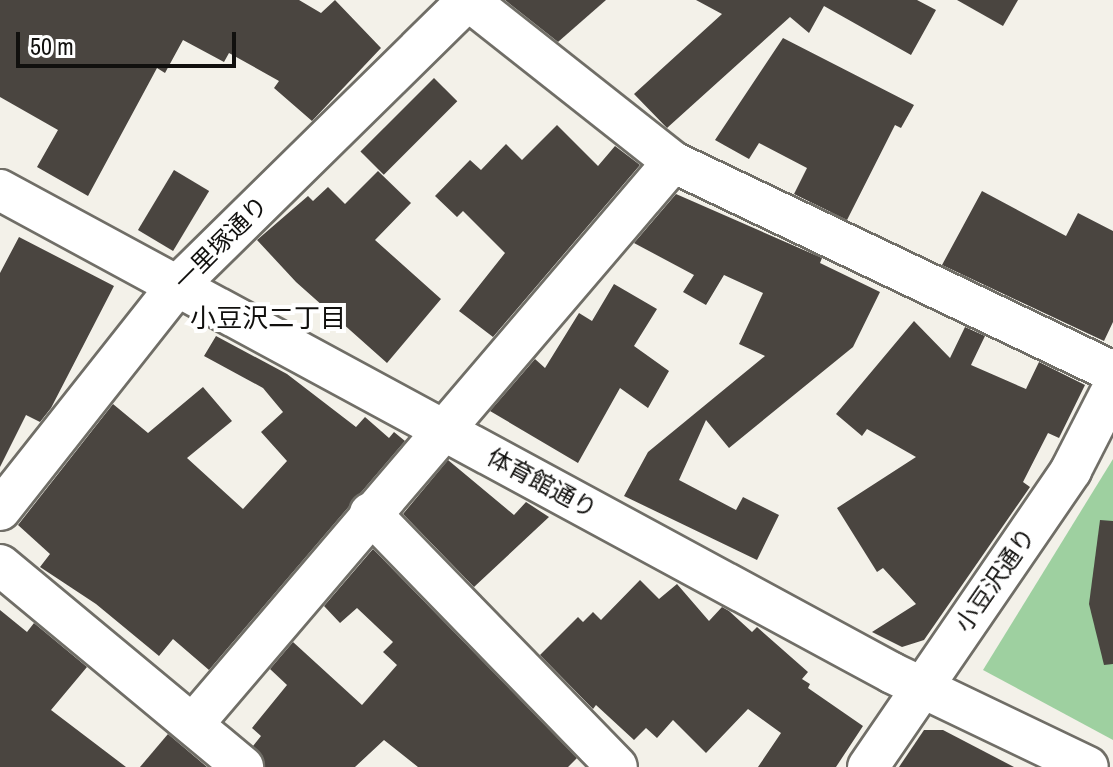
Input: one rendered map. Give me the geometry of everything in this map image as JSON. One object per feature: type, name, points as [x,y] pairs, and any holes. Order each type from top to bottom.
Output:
[{"type":"street","points":[[468,0],[673,162],[1113,372]]},
{"type":"street","name":"一里塚通り","points":[[0,510],[177,286],[468,0]]},
{"type":"street","points":[[193,724],[370,513],[673,162]]},
{"type":"street","name":"体育館通り","points":[[0,190],[922,686],[1088,767]]},
{"type":"street","name":"小豆沢通り","points":[[868,767],[1071,470],[1113,388]]},
{"type":"street","points":[[370,513],[617,767]]},
{"type":"street","points":[[0,565],[243,767]]},
{"type":"green space","points":[[1113,459],[1113,740],[983,670]]},
{"type":"building","points":[[0,0],[299,0],[321,13],[335,0],[381,48],[312,121],[274,88],[279,81],[229,53],[224,62],[183,40],[165,73],[157,68],[88,196],[37,167],[58,130],[0,97]]},
{"type":"building","points":[[505,0],[606,0],[558,42]]},
{"type":"building","points":[[696,0],[917,0],[936,10],[911,55],[824,6],[809,33],[790,17],[667,128],[634,94],[722,14]]},
{"type":"building","points":[[957,0],[1018,0],[1003,26]]},
{"type":"building","points":[[783,38],[914,105],[901,128],[895,125],[847,220],[794,194],[807,168],[759,143],[749,159],[715,140]]},
{"type":"building","points":[[434,78],[457,101],[384,175],[360,152]]},
{"type":"building","points":[[557,125],[598,166],[615,146],[640,165],[493,337],[459,311],[505,253],[463,211],[457,217],[435,196],[470,160],[481,170],[506,144],[522,160]]},
{"type":"building","points":[[174,170],[209,191],[173,251],[138,230]]},
{"type":"building","points":[[378,171],[411,203],[375,240],[441,299],[387,363],[296,282],[257,240],[308,196],[313,201],[328,187],[345,204]]},
{"type":"building","points":[[982,191],[1066,236],[1078,213],[1113,231],[1113,322],[1104,341],[942,265]]},
{"type":"building","points":[[676,194],[822,258],[820,263],[880,292],[853,347],[729,448],[706,420],[679,480],[736,510],[743,497],[779,515],[757,560],[624,496],[648,452],[765,356],[739,344],[763,293],[724,275],[706,305],[683,292],[694,275],[634,243]]},
{"type":"building","points":[[19,237],[114,286],[51,408],[40,422],[26,415],[0,467],[0,273]]},
{"type":"building","points":[[614,284],[657,309],[634,346],[669,371],[648,408],[620,388],[578,463],[490,411],[535,359],[545,368],[579,313],[592,321]]},
{"type":"building","points":[[914,321],[950,358],[965,327],[985,336],[971,365],[1026,389],[1039,362],[1085,385],[1059,438],[1048,433],[1023,482],[1030,487],[924,640],[902,647],[872,632],[916,604],[883,568],[877,572],[837,508],[916,457],[867,429],[862,436],[836,414]]},
{"type":"building","points":[[216,336],[287,374],[356,427],[365,417],[389,438],[394,432],[405,441],[209,670],[173,639],[159,656],[96,604],[40,567],[50,554],[18,525],[113,404],[148,433],[203,387],[232,421],[187,458],[243,509],[287,461],[261,432],[283,412],[263,388],[204,356]]},
{"type":"building","points":[[448,460],[514,515],[526,502],[549,517],[474,587],[403,514]]},
{"type":"building","points":[[1100,520],[1113,521],[1113,664],[1104,665],[1089,604]]},
{"type":"building","points":[[373,549],[577,758],[568,767],[418,767],[384,740],[355,767],[265,767],[253,746],[261,736],[252,728],[287,685],[270,669],[293,642],[362,705],[397,665],[383,652],[393,642],[357,608],[340,623],[324,606]]},
{"type":"building","points":[[640,580],[659,599],[677,584],[709,621],[722,607],[752,632],[757,627],[808,672],[802,679],[810,684],[808,688],[863,726],[836,767],[758,767],[781,733],[748,709],[706,753],[673,720],[657,738],[646,728],[634,740],[596,705],[593,709],[540,655],[578,617],[583,622],[593,612],[601,620]]},
{"type":"building","points":[[0,610],[27,632],[34,623],[87,667],[51,710],[126,767],[0,767]]},
{"type":"building","points":[[924,730],[943,730],[1014,767],[899,767]]},
{"type":"building","points":[[168,734],[207,767],[140,767]]},
{"type":"district","name":"小豆沢二丁目","points":[[268,318]]}]
